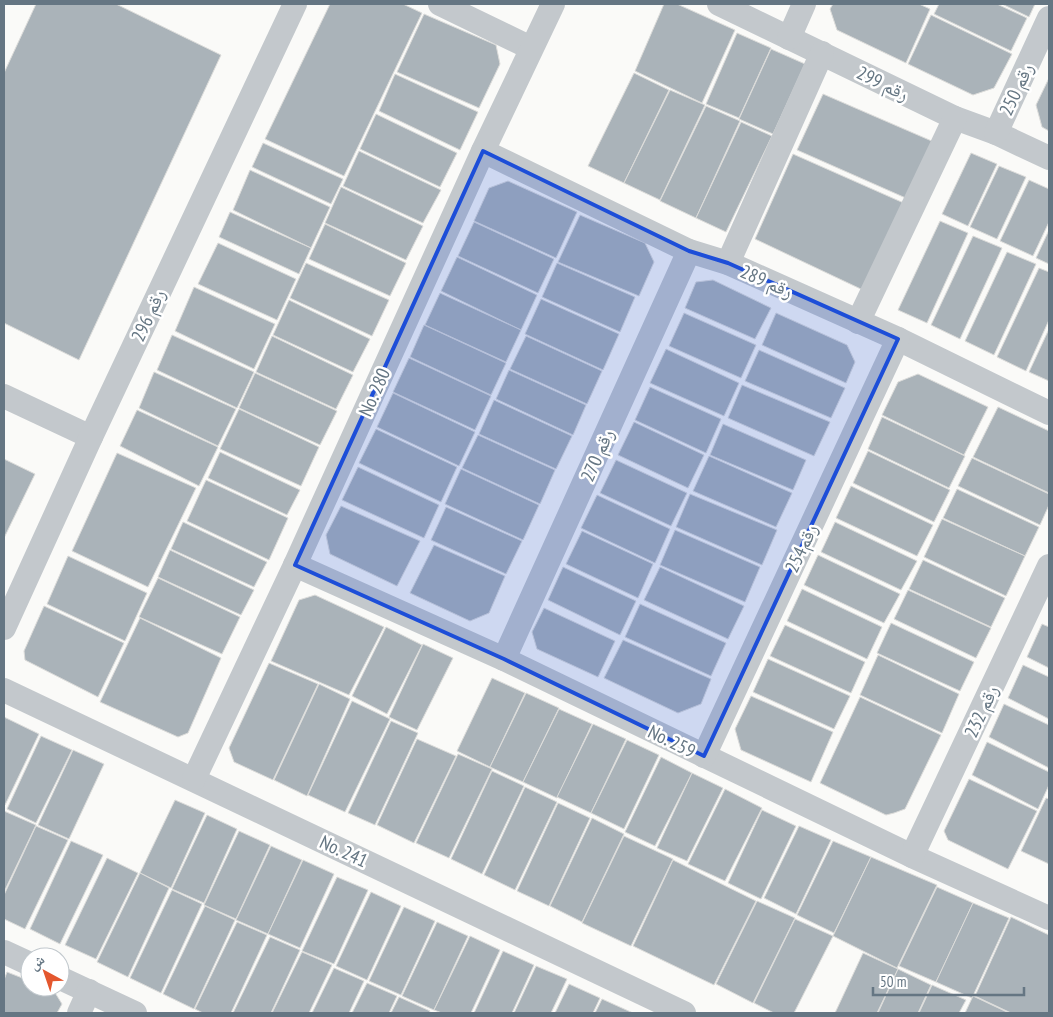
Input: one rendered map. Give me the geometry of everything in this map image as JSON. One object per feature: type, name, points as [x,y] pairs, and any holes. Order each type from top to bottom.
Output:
[{"type":"street","name":"رقم 296","points":[[4,627],[91,437],[295,4]]},
{"type":"street","points":[[440,4],[531,48]]},
{"type":"street","name":"No. 280","points":[[194,779],[295,565],[483,151],[553,4]]},
{"type":"street","name":"رقم 299","points":[[719,4],[955,118],[996,133],[1049,158]]},
{"type":"street","points":[[789,38],[804,4]]},
{"type":"street","name":"رقم 250","points":[[996,133],[1049,18]]},
{"type":"street","points":[[728,263],[822,53]]},
{"type":"street","points":[[858,322],[955,118]]},
{"type":"street","name":"رقم 289","points":[[483,151],[690,251],[728,263],[898,339],[1049,413]]},
{"type":"street","name":"رقم 270","points":[[504,659],[690,251]]},
{"type":"street","name":"رقم254","points":[[704,756],[898,339]]},
{"type":"street","points":[[4,396],[91,437]]},
{"type":"street","name":"No. 259","points":[[295,565],[504,659],[912,856],[1049,918]]},
{"type":"street","name":"رقم 232","points":[[912,856],[1049,566]]},
{"type":"street","name":"No. 241","points":[[4,690],[684,1013]]},
{"type":"street","points":[[4,952],[20,959]]},
{"type":"street","points":[[70,982],[135,1013]]},
{"type":"street","points":[[79,1013],[89,991]]},
{"type":"highlighted area","points":[[483,151],[689,251],[728,263],[898,339],[704,756],[504,659],[295,565]]},
{"type":"building","points":[[36,4],[116,4],[221,55],[79,360],[4,323],[4,73]]},
{"type":"building","points":[[330,4],[403,4],[422,13],[344,176],[265,139]]},
{"type":"building","points":[[664,4],[677,4],[735,30],[702,103],[635,71]]},
{"type":"building","points":[[833,4],[919,4],[930,9],[906,63],[837,30],[830,9]]},
{"type":"building","points":[[939,4],[997,4],[1027,18],[1011,51],[934,14]]},
{"type":"building","points":[[1002,4],[1035,4],[1029,17]]},
{"type":"building","points":[[424,14],[496,45],[500,64],[479,108],[397,72]]},
{"type":"building","points":[[931,15],[1012,54],[994,88],[973,95],[908,64]]},
{"type":"building","points":[[737,33],[771,48],[739,118],[706,104]]},
{"type":"building","points":[[771,49],[805,64],[773,134],[739,119]]},
{"type":"building","points":[[634,73],[669,90],[624,183],[588,166]]},
{"type":"building","points":[[395,74],[478,112],[460,150],[379,111]]},
{"type":"building","points":[[1049,78],[1049,131],[1042,127],[1036,105]]},
{"type":"building","points":[[670,90],[705,105],[660,200],[624,183]]},
{"type":"building","points":[[823,94],[934,142],[908,199],[797,150]]},
{"type":"building","points":[[706,106],[740,121],[696,218],[660,201]]},
{"type":"building","points":[[376,114],[457,153],[440,187],[360,149]]},
{"type":"building","points":[[741,122],[772,136],[726,232],[696,218]]},
{"type":"building","points":[[263,143],[343,179],[331,204],[252,167]]},
{"type":"building","points":[[359,151],[441,190],[423,223],[343,186]]},
{"type":"building","points":[[971,153],[997,164],[968,226],[942,214]]},
{"type":"building","points":[[793,154],[906,204],[865,291],[755,239]]},
{"type":"building","points":[[999,166],[1026,177],[997,239],[970,227]]},
{"type":"building","points":[[250,170],[330,207],[311,248],[233,210]]},
{"type":"building","points":[[1029,180],[1049,189],[1049,222],[1033,256],[1000,241]]},
{"type":"building","points":[[508,181],[577,212],[556,258],[474,221],[489,188]]},
{"type":"building","points":[[341,187],[423,226],[406,260],[325,223]]},
{"type":"building","points":[[230,212],[311,248],[299,274],[219,237]]},
{"type":"building","points":[[580,215],[645,243],[654,262],[639,296],[558,262]]},
{"type":"building","points":[[940,221],[968,233],[927,323],[898,310]]},
{"type":"building","points":[[474,222],[554,259],[538,293],[458,256]]},
{"type":"building","points":[[325,224],[406,263],[390,296],[309,259]]},
{"type":"building","points":[[1049,230],[1049,264],[1036,258]]},
{"type":"building","points":[[973,236],[1002,248],[960,339],[931,325]]},
{"type":"building","points":[[218,243],[296,279],[277,320],[198,284]]},
{"type":"building","points":[[1007,252],[1036,264],[994,355],[965,341]]},
{"type":"building","points":[[457,257],[537,295],[521,330],[441,291]]},
{"type":"building","points":[[306,263],[389,300],[372,336],[290,298]]},
{"type":"building","points":[[557,263],[635,297],[620,332],[542,297]]},
{"type":"building","points":[[1039,268],[1049,272],[1049,320],[1026,371],[997,357]]},
{"type":"building","points":[[713,280],[771,308],[755,339],[685,308],[696,282]]},
{"type":"building","points":[[194,287],[275,324],[254,369],[175,331]]},
{"type":"building","points":[[440,293],[521,330],[506,362],[425,325]]},
{"type":"building","points":[[541,299],[619,334],[603,370],[525,334]]},
{"type":"building","points":[[289,300],[370,339],[353,372],[273,335]]},
{"type":"building","points":[[684,313],[756,345],[741,378],[669,346]]},
{"type":"building","points":[[776,313],[847,345],[855,362],[846,383],[762,345]]},
{"type":"building","points":[[424,325],[506,363],[491,395],[410,357]]},
{"type":"building","points":[[1049,329],[1049,381],[1029,372]]},
{"type":"building","points":[[172,335],[254,372],[237,408],[157,370]]},
{"type":"building","points":[[272,336],[353,375],[336,409],[256,372]]},
{"type":"building","points":[[526,336],[602,371],[587,404],[510,369]]},
{"type":"building","points":[[666,349],[739,383],[724,416],[650,383]]},
{"type":"building","points":[[759,350],[845,388],[831,418],[745,381]]},
{"type":"building","points":[[409,358],[491,396],[475,430],[393,392]]},
{"type":"building","points":[[509,370],[586,405],[573,435],[496,399]]},
{"type":"building","points":[[154,372],[236,409],[218,446],[139,408]]},
{"type":"building","points":[[255,373],[337,411],[320,445],[239,408]]},
{"type":"building","points":[[918,374],[988,407],[964,455],[882,415],[898,382]]},
{"type":"building","points":[[742,385],[830,422],[814,456],[728,418]]},
{"type":"building","points":[[650,387],[721,419],[706,453],[635,420]]},
{"type":"building","points":[[393,393],[475,432],[459,466],[377,427]]},
{"type":"building","points":[[494,400],[572,436],[556,469],[479,434]]},
{"type":"building","points":[[998,407],[1049,431],[1049,493],[973,457]]},
{"type":"building","points":[[239,409],[319,447],[301,486],[220,449]]},
{"type":"building","points":[[137,410],[218,447],[199,486],[120,446]]},
{"type":"building","points":[[882,417],[965,456],[949,488],[868,449]]},
{"type":"building","points":[[634,422],[704,455],[688,488],[618,455]]},
{"type":"building","points":[[723,424],[806,460],[793,490],[710,455]]},
{"type":"building","points":[[376,429],[457,467],[441,502],[359,463]]},
{"type":"building","points":[[478,435],[555,470],[540,504],[462,468]]},
{"type":"building","points":[[868,451],[950,490],[934,522],[853,483]]},
{"type":"building","points":[[220,452],[300,490],[287,515],[208,478]]},
{"type":"building","points":[[117,453],[196,488],[148,587],[72,551]]},
{"type":"building","points":[[709,456],[792,493],[776,527],[693,491]]},
{"type":"building","points":[[972,458],[1049,494],[1049,505],[1040,525],[958,486]]},
{"type":"building","points":[[4,459],[35,474],[4,538]]},
{"type":"building","points":[[616,460],[687,493],[671,526],[600,493]]},
{"type":"building","points":[[358,467],[439,505],[424,538],[342,500]]},
{"type":"building","points":[[461,469],[539,505],[523,540],[445,504]]},
{"type":"building","points":[[206,480],[288,518],[269,560],[187,521]]},
{"type":"building","points":[[851,486],[933,525],[917,556],[836,518]]},
{"type":"building","points":[[957,489],[1039,527],[1025,556],[943,518]]},
{"type":"building","points":[[690,494],[777,530],[762,565],[676,527]]},
{"type":"building","points":[[597,495],[670,529],[655,563],[581,528]]},
{"type":"building","points":[[341,506],[420,541],[397,586],[330,554],[326,535]]},
{"type":"building","points":[[446,507],[522,541],[506,574],[431,540]]},
{"type":"building","points":[[942,519],[1025,556],[1006,596],[924,557]]},
{"type":"building","points":[[183,522],[267,562],[254,587],[171,549]]},
{"type":"building","points":[[835,522],[917,561],[901,590],[821,552]]},
{"type":"building","points":[[675,530],[760,567],[745,602],[660,565]]},
{"type":"building","points":[[582,531],[653,564],[638,598],[566,564]]},
{"type":"building","points":[[434,545],[505,576],[489,613],[470,621],[410,593]]},
{"type":"building","points":[[170,550],[254,590],[241,615],[158,577]]},
{"type":"building","points":[[818,555],[900,594],[884,623],[804,585]]},
{"type":"building","points":[[68,556],[147,593],[125,641],[47,604]]},
{"type":"building","points":[[923,560],[1005,598],[991,627],[909,589]]},
{"type":"building","points":[[563,567],[636,601],[620,635],[548,600]]},
{"type":"building","points":[[660,567],[744,606],[728,639],[644,600]]},
{"type":"building","points":[[158,578],[240,617],[222,654],[139,617]]},
{"type":"building","points":[[802,589],[882,627],[867,659],[787,621]]},
{"type":"building","points":[[908,590],[991,628],[976,658],[894,619]]},
{"type":"building","points":[[315,595],[384,627],[349,695],[271,661],[299,600]]},
{"type":"building","points":[[640,604],[726,643],[711,676],[625,637]]},
{"type":"building","points":[[44,606],[124,643],[98,697],[25,660],[24,651]]},
{"type":"building","points":[[544,608],[615,641],[598,677],[537,649],[532,632]]},
{"type":"building","points":[[140,618],[221,658],[188,733],[178,737],[100,702]]},
{"type":"building","points":[[891,623],[974,662],[960,691],[877,653]]},
{"type":"building","points":[[1042,624],[1049,627],[1049,668],[1027,657]]},
{"type":"building","points":[[785,625],[865,662],[851,693],[770,656]]},
{"type":"building","points":[[386,627],[422,645],[387,714],[352,696]]},
{"type":"building","points":[[623,640],[711,679],[701,704],[678,713],[604,678]]},
{"type":"building","points":[[423,644],[453,658],[417,730],[389,717]]},
{"type":"building","points":[[878,655],[959,694],[942,733],[860,695]]},
{"type":"building","points":[[768,659],[850,696],[834,729],[753,692]]},
{"type":"building","points":[[269,663],[318,684],[273,780],[234,762],[229,748]]},
{"type":"building","points":[[1023,665],[1049,677],[1049,719],[1008,698]]},
{"type":"building","points":[[492,678],[525,693],[490,767],[457,751]]},
{"type":"building","points":[[319,684],[350,699],[307,796],[274,780]]},
{"type":"building","points":[[526,693],[559,708],[523,782],[490,767]]},
{"type":"building","points":[[751,696],[833,732],[811,782],[741,750],[735,729]]},
{"type":"building","points":[[860,697],[941,735],[905,809],[894,813],[886,815],[820,783]]},
{"type":"building","points":[[352,701],[390,719],[345,812],[308,795]]},
{"type":"building","points":[[1004,704],[1049,725],[1049,768],[989,737]]},
{"type":"building","points":[[559,709],[592,724],[557,798],[523,782]]},
{"type":"building","points":[[4,717],[39,734],[5,805],[4,805]]},
{"type":"building","points":[[391,721],[418,733],[375,825],[348,813]]},
{"type":"building","points":[[593,724],[626,739],[591,813],[557,797]]},
{"type":"building","points":[[41,736],[72,750],[36,823],[7,809]]},
{"type":"building","points":[[417,739],[456,756],[414,843],[377,825]]},
{"type":"building","points":[[627,740],[659,755],[624,829],[591,813]]},
{"type":"building","points":[[987,742],[1049,772],[1049,785],[1038,809],[972,775]]},
{"type":"building","points":[[73,750],[104,764],[69,839],[38,825]]},
{"type":"building","points":[[458,754],[492,769],[449,858],[416,843]]},
{"type":"building","points":[[661,757],[692,773],[655,846],[625,832]]},
{"type":"building","points":[[492,771],[524,786],[482,874],[451,859]]},
{"type":"building","points":[[692,773],[723,788],[687,861],[657,848]]},
{"type":"building","points":[[969,779],[1037,811],[1008,869],[948,840],[944,831]]},
{"type":"building","points":[[525,787],[557,802],[515,890],[484,875]]},
{"type":"building","points":[[725,789],[762,808],[725,881],[688,864]]},
{"type":"building","points":[[1046,798],[1049,799],[1049,864],[1021,851]]},
{"type":"building","points":[[175,800],[205,813],[171,888],[140,873]]},
{"type":"building","points":[[558,803],[590,818],[549,906],[517,891]]},
{"type":"building","points":[[762,810],[796,826],[761,899],[728,883]]},
{"type":"building","points":[[4,811],[36,825],[4,892]]},
{"type":"building","points":[[207,815],[237,829],[204,903],[172,889]]},
{"type":"building","points":[[592,818],[624,834],[582,922],[550,906]]},
{"type":"building","points":[[36,826],[68,840],[25,929],[4,919],[4,895]]},
{"type":"building","points":[[799,826],[831,840],[796,914],[764,898]]},
{"type":"building","points":[[239,831],[270,845],[236,919],[204,905]]},
{"type":"building","points":[[624,836],[673,859],[631,946],[582,923]]},
{"type":"building","points":[[71,841],[103,855],[60,944],[30,929]]},
{"type":"building","points":[[833,841],[871,857],[834,933],[797,915]]},
{"type":"building","points":[[271,846],[302,860],[268,934],[236,920]]},
{"type":"building","points":[[871,857],[937,885],[897,968],[833,936]]},
{"type":"building","points":[[107,858],[138,873],[96,959],[65,945]]},
{"type":"building","points":[[303,860],[334,874],[300,948],[268,934]]},
{"type":"building","points":[[673,860],[756,901],[714,985],[633,946]]},
{"type":"building","points":[[140,873],[169,888],[128,977],[97,962]]},
{"type":"building","points":[[337,877],[368,890],[334,964],[302,951]]},
{"type":"building","points":[[937,887],[973,903],[936,982],[899,966]]},
{"type":"building","points":[[172,890],[202,904],[161,993],[130,978]]},
{"type":"building","points":[[371,892],[401,906],[367,980],[336,966]]},
{"type":"building","points":[[757,901],[795,918],[753,1003],[716,984]]},
{"type":"building","points":[[973,903],[1009,918],[972,998],[936,982]]},
{"type":"building","points":[[205,906],[235,920],[194,1009],[163,994]]},
{"type":"building","points":[[404,907],[435,921],[401,995],[369,981]]},
{"type":"building","points":[[1011,917],[1049,935],[1049,1013],[1011,1013],[975,996]]},
{"type":"building","points":[[795,919],[833,936],[794,1013],[774,1013],[754,1003]]},
{"type":"building","points":[[237,922],[267,935],[231,1013],[203,1013],[195,1009]]},
{"type":"building","points":[[437,922],[468,936],[434,1010],[402,996]]},
{"type":"building","points":[[470,936],[500,950],[471,1013],[442,1013],[434,1010]]},
{"type":"building","points":[[270,937],[300,950],[271,1013],[233,1013]]},
{"type":"building","points":[[503,951],[534,965],[512,1013],[474,1013]]},
{"type":"building","points":[[302,952],[332,965],[309,1013],[272,1013]]},
{"type":"building","points":[[863,953],[898,969],[877,1013],[835,1013]]},
{"type":"building","points":[[536,966],[567,979],[551,1013],[514,1013]]},
{"type":"building","points":[[334,968],[364,981],[349,1013],[312,1013]]},
{"type":"building","points":[[898,969],[931,985],[918,1013],[878,1013]]},
{"type":"building","points":[[7,972],[20,977],[20,997],[58,997],[62,1004],[57,1013],[4,1013],[4,980]]},
{"type":"building","points":[[367,983],[397,996],[389,1013],[352,1013]]},
{"type":"building","points":[[569,984],[600,998],[593,1013],[555,1013]]},
{"type":"building","points":[[932,985],[966,1000],[959,1013],[919,1013]]},
{"type":"building","points":[[973,996],[1009,1013],[965,1013]]},
{"type":"building","points":[[399,997],[430,1011],[429,1013],[391,1013]]},
{"type":"building","points":[[602,999],[633,1013],[595,1013]]}]
